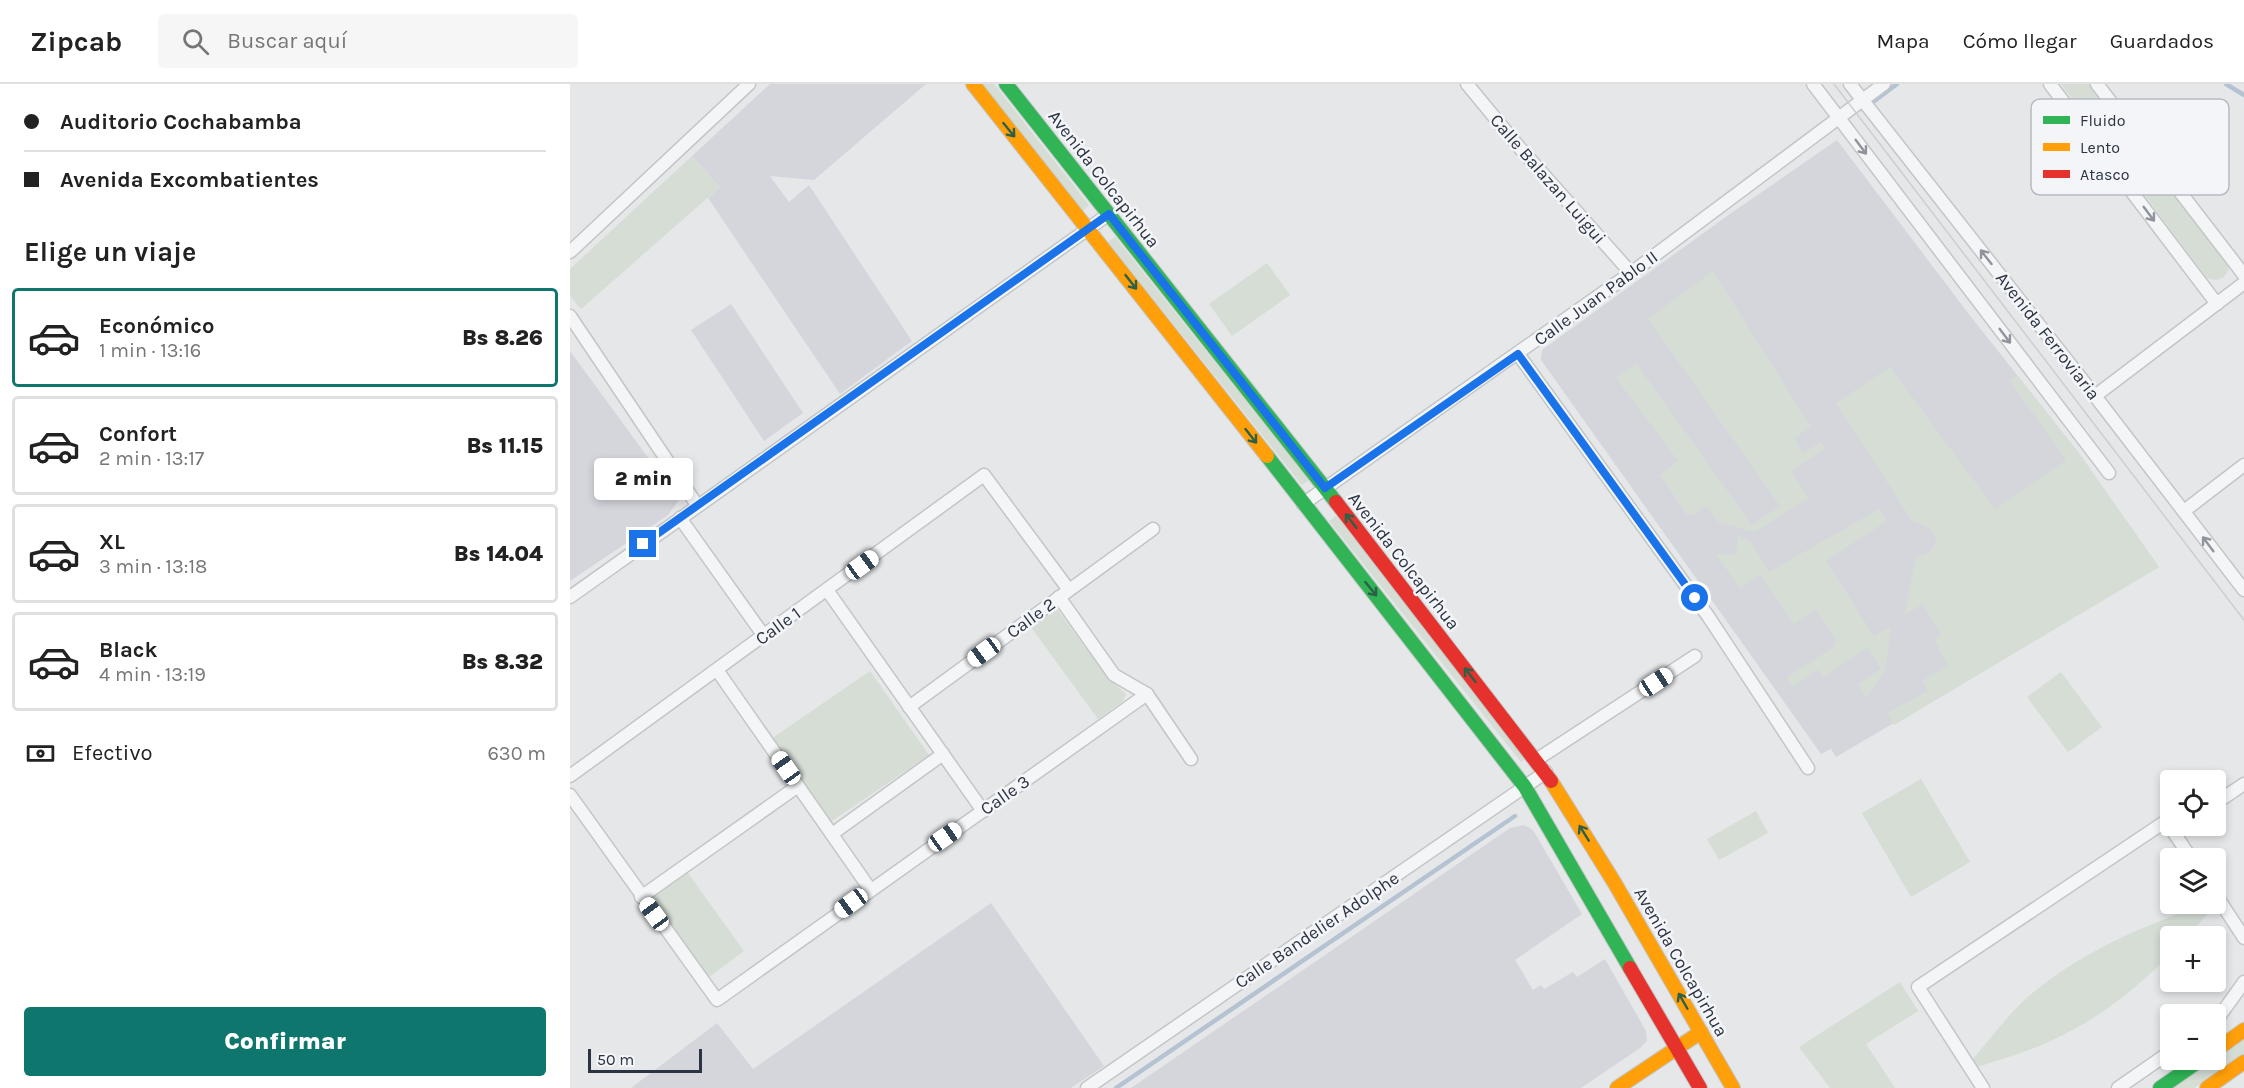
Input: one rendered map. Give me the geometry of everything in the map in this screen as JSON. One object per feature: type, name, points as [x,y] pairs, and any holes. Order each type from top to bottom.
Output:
[{"type":"main road","points":[[973,84],[1089,229],[1525,788],[1700,1088]]},
{"type":"main road","name":"Avenida Colcapirhua","points":[[1006,84],[1546,772],[1614,882],[1733,1088]]},
{"type":"main road","points":[[2226,1043],[2244,1030]]},
{"type":"main road","points":[[1617,1088],[1701,1032]]},
{"type":"main road","points":[[2207,1088],[2244,1062]]},
{"type":"main road","points":[[2160,1088],[2186,1070]]},
{"type":"street","points":[[570,252],[749,84]]},
{"type":"street","name":"Calle Balazan Luigui","points":[[1467,84],[1519,147],[1631,273]]},
{"type":"street","name":"Avenida Ferroviaria","points":[[1813,84],[2109,473]]},
{"type":"street","name":"Avenida Ferroviaria","points":[[1850,84],[2244,590]]},
{"type":"street","name":"Calle Juan Pablo II","points":[[1304,504],[1631,273],[1884,84]]},
{"type":"street","points":[[2050,84],[2061,99]]},
{"type":"street","points":[[2097,84],[2109,99]]},
{"type":"street","points":[[2134,195],[2217,304]]},
{"type":"street","points":[[2182,195],[2244,275]]},
{"type":"street","points":[[570,597],[1109,214]]},
{"type":"street","points":[[2095,396],[2217,304],[2242,288]]},
{"type":"street","points":[[570,316],[697,505]]},
{"type":"street","points":[[1518,354],[1708,616],[1808,768]]},
{"type":"street","points":[[2184,511],[2244,465]]},
{"type":"street","name":"Calle 1","points":[[570,776],[984,475],[1064,594]]},
{"type":"street","points":[[680,518],[764,636]]},
{"type":"street","name":"Calle 2","points":[[909,707],[1153,529]]},
{"type":"street","points":[[827,590],[983,812]]},
{"type":"street","points":[[1064,594],[1114,675],[1147,694],[1191,759]]},
{"type":"street","points":[[1536,760],[1695,656]]},
{"type":"street","points":[[717,670],[870,889]]},
{"type":"street","name":"Calle 3","points":[[641,897],[717,1000],[1147,694]]},
{"type":"street","points":[[832,834],[943,754]]},
{"type":"street","name":"Calle Bandelier Adolphe","points":[[1088,1088],[1546,772]]},
{"type":"street","points":[[2226,796],[2244,784]]},
{"type":"street","points":[[570,795],[641,897],[798,786]]},
{"type":"street","points":[[1983,1088],[1918,987],[2166,821],[2184,848]]},
{"type":"street","points":[[2226,910],[2244,938]]},
{"type":"street","points":[[2226,1007],[2244,982]]},
{"type":"street","points":[[2118,1088],[2160,1059]]},
{"type":"shaded area","points":[[770,84],[926,84],[814,180],[770,176],[789,202],[809,185],[912,341],[840,394],[708,198],[720,187],[692,156]]},
{"type":"shaded area","points":[[982,84],[994,84],[1089,205],[1083,211]]},
{"type":"shaded area","points":[[2061,84],[2091,84],[2102,99],[2072,99]]},
{"type":"shaded area","points":[[1837,140],[1968,313],[2078,452],[2159,567],[1836,757],[1831,749],[1821,754],[1541,360],[1542,350],[1727,216]]},
{"type":"shaded area","points":[[692,156],[720,187],[581,309],[570,296],[570,269]]},
{"type":"shaded area","points":[[2145,195],[2176,195],[2227,262],[2229,269],[2224,277],[2216,280],[2207,278]]},
{"type":"shaded area","points":[[1115,237],[1309,480],[1302,485],[1108,242]]},
{"type":"shaded area","points":[[1267,263],[1290,295],[1232,336],[1209,304]]},
{"type":"shaded area","points":[[1713,271],[1811,427],[1794,438],[1803,453],[1821,442],[1826,449],[1791,471],[1809,498],[1755,532],[1718,522],[1706,506],[1696,514],[1687,515],[1660,475],[1678,461],[1616,378],[1636,363],[1752,525],[1780,506],[1648,319]]},
{"type":"shaded area","points":[[731,304],[803,413],[764,441],[691,330]]},
{"type":"shaded area","points":[[570,351],[679,500],[668,515],[570,581]]},
{"type":"shaded area","points":[[1890,367],[1995,509],[2066,460],[2009,380],[2017,375],[2078,452],[2159,567],[1894,725],[1887,713],[1927,691],[1922,681],[1948,665],[1934,640],[1941,635],[1923,604],[1904,615],[1916,557],[1926,554],[1933,548],[1936,540],[1934,535],[1927,527],[1912,521],[1836,403]]},
{"type":"shaded area","points":[[1879,509],[1887,521],[1826,561],[1874,636],[1891,626],[1885,672],[1866,697],[1858,684],[1881,669],[1867,648],[1824,677],[1818,670],[1793,687],[1787,677],[1834,647],[1836,640],[1816,609],[1794,624],[1760,575],[1740,589],[1715,553],[1736,555],[1738,535],[1752,543],[1769,572]]},
{"type":"shaded area","points":[[1336,516],[1528,756],[1521,762],[1329,521]]},
{"type":"shaded area","points":[[1057,609],[1106,676],[1126,694],[1123,701],[1098,719],[1031,627],[1052,610]]},
{"type":"shaded area","points":[[870,671],[929,755],[829,823],[771,739]]},
{"type":"shaded area","points":[[2061,672],[2102,727],[2068,752],[2027,697]]},
{"type":"shaded area","points":[[1921,779],[1970,862],[1911,897],[1862,813]]},
{"type":"shaded area","points":[[1756,811],[1768,833],[1719,860],[1707,839]]},
{"type":"shaded area","points":[[1524,825],[1533,830],[1582,914],[1515,960],[1533,990],[1541,985],[1544,989],[1573,972],[1577,977],[1605,959],[1646,1031],[1647,1041],[1640,1048],[1581,1088],[1131,1088],[1510,828]]},
{"type":"shaded area","points":[[687,872],[744,951],[709,977],[651,898]]},
{"type":"shaded area","points":[[991,903],[1104,1066],[1071,1088],[631,1088],[717,1023],[753,1069]]},
{"type":"shaded area","points":[[2180,914],[2208,914],[2197,926],[2160,926],[2160,964],[2110,1007],[2058,1038],[1978,1067],[1973,1059],[2026,998],[2075,962],[2118,939]]},
{"type":"shaded area","points":[[1900,982],[1918,1011],[1866,1044],[1895,1088],[1830,1088],[1799,1047]]},
{"type":"shaded area","points":[[2244,1039],[2244,1053],[2226,1066],[2226,1051]]},
{"type":"shaded area","points":[[2198,1070],[2220,1070],[2194,1088],[2172,1088]]},
{"type":"waterway","points":[[1873,102],[1897,84]]},
{"type":"waterway","points":[[2226,84],[2244,95]]},
{"type":"waterway","points":[[1116,1088],[1515,816]]},
{"type":"tram line","points":[[1834,84],[2244,620]]},
{"type":"traffic: fast","points":[[1006,84],[1336,502]]},
{"type":"traffic: fast","points":[[1267,456],[1525,787],[1630,968]]},
{"type":"traffic: fast","points":[[2160,1088],[2186,1070]]},
{"type":"traffic: slow","points":[[973,84],[1267,456]]},
{"type":"traffic: slow","points":[[1551,781],[1614,882],[1733,1088]]},
{"type":"traffic: slow","points":[[2226,1043],[2244,1030]]},
{"type":"traffic: slow","points":[[1617,1088],[1701,1032]]},
{"type":"traffic: slow","points":[[2207,1088],[2244,1062]]},
{"type":"traffic: jam","points":[[1336,502],[1551,781]]},
{"type":"traffic: jam","points":[[1630,968],[1700,1088]]},
{"type":"route","points":[[643,544],[1109,214],[1325,488],[1518,354],[1695,598]]}]
